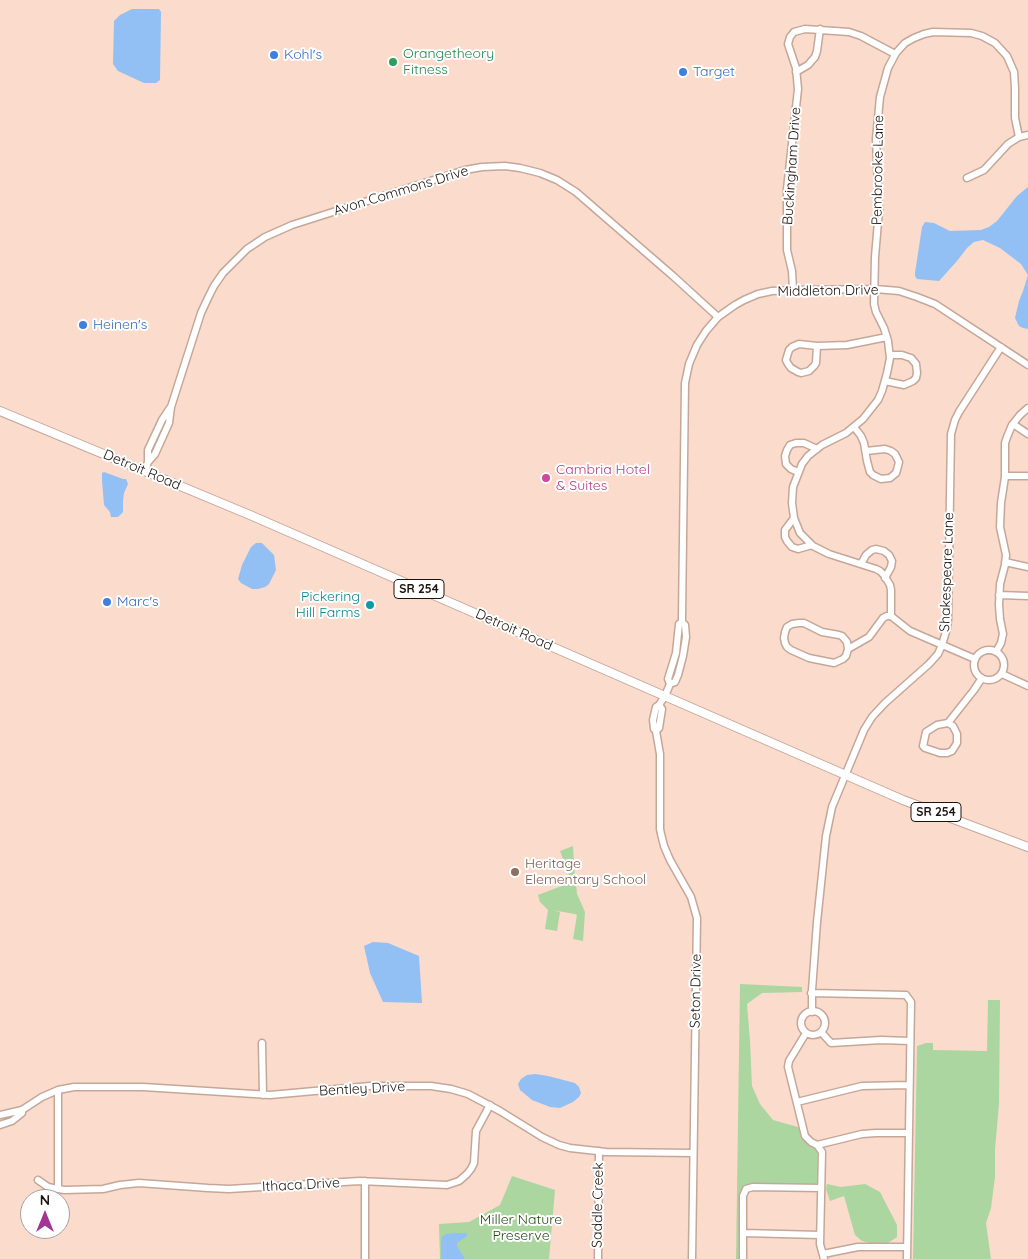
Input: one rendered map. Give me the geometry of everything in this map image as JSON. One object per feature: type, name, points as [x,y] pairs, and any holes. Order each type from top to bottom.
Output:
[{"type":"main road","name":"Detroit Road","points":[[0,411],[250,515],[903,800],[1028,847]]},
{"type":"street","name":"Buckingham Drive","points":[[793,290],[792,271],[787,250],[787,195],[798,94],[796,72],[788,44],[790,37],[798,30],[820,30],[855,34],[894,54]]},
{"type":"street","points":[[796,72],[808,65],[815,57],[820,30]]},
{"type":"street","points":[[894,54],[905,43],[933,32],[971,33],[995,43],[1007,56],[1014,72],[1016,88],[1015,122],[1019,137]]},
{"type":"street","name":"Pembrooke Lane","points":[[890,355],[887,337],[875,307],[875,257],[879,210],[876,126],[884,81],[894,54]]},
{"type":"street","points":[[967,178],[984,170],[1008,144],[1019,137],[1028,135]]},
{"type":"street","name":"Avon Commons Drive","points":[[145,471],[169,423],[171,407],[201,313],[223,273],[247,249],[273,233],[292,226],[464,170],[505,166],[540,173],[557,180],[576,192],[718,317]]},
{"type":"street","name":"Middleton Drive","points":[[665,696],[670,684],[668,679],[676,653],[679,624],[682,622],[685,383],[689,364],[697,345],[718,317],[735,305],[765,292],[793,290],[899,291],[926,300],[943,309],[1028,365]]},
{"type":"street","points":[[817,346],[816,362],[809,371],[801,373],[790,368],[786,360],[788,353],[792,347],[801,343],[817,346],[847,346],[887,337]]},
{"type":"street","name":"Shakespeare Lane","points":[[806,1033],[802,1027],[802,1021],[804,1015],[812,1012],[818,913],[826,836],[832,807],[864,730],[872,718],[885,703],[930,664],[942,645],[948,620],[951,434],[959,412],[1001,347]]},
{"type":"street","points":[[885,382],[904,385],[913,381],[917,373],[916,364],[907,356],[890,355],[885,382],[878,400],[854,427],[822,444],[808,456],[798,472],[792,494],[792,503],[794,518],[800,533],[812,545],[828,554],[880,571],[890,585],[891,616]]},
{"type":"street","points":[[996,652],[1003,634],[999,612],[999,595],[1006,555],[1000,527],[1005,476],[1005,443],[1009,430],[1022,412],[1028,408]]},
{"type":"street","points":[[1013,424],[1028,434]]},
{"type":"street","points":[[854,427],[861,436],[869,468],[873,475],[877,478],[885,479],[893,476],[898,470],[899,462],[891,451],[886,449],[866,451]]},
{"type":"street","points":[[798,472],[786,464],[784,456],[790,445],[796,443],[804,444],[817,449]]},
{"type":"street","points":[[1005,476],[1028,476]]},
{"type":"street","points":[[794,518],[785,530],[787,541],[792,547],[798,549],[812,545]]},
{"type":"street","points":[[861,564],[866,555],[872,550],[884,551],[892,561],[885,578]]},
{"type":"street","points":[[1005,562],[1028,567]]},
{"type":"street","points":[[999,595],[1028,596]]},
{"type":"street","points":[[848,649],[847,642],[842,636],[822,632],[804,623],[792,624],[785,632],[784,638],[787,647],[791,650],[808,658],[834,663],[846,656],[848,649],[869,637],[883,618],[891,616],[905,628],[976,659]]},
{"type":"street","points":[[986,650],[996,652],[1004,660],[1002,674],[992,680],[982,678],[974,668],[979,653],[986,650]]},
{"type":"street","points":[[1002,674],[1028,686]]},
{"type":"street","points":[[948,723],[953,726],[957,734],[957,744],[952,750],[947,753],[940,753],[923,746],[926,732],[937,725],[948,723],[982,678]]},
{"type":"street","name":"Seton Drive","points":[[665,696],[660,705],[656,707],[653,720],[660,754],[661,834],[670,860],[691,897],[697,918],[692,1259]]},
{"type":"street","points":[[812,993],[906,995],[911,1002],[907,1259]]},
{"type":"street","points":[[812,1012],[818,1013],[823,1018],[823,1030],[814,1035],[806,1033],[789,1061],[788,1067],[805,1136],[811,1142],[818,1145],[822,1152],[820,1244],[823,1256],[858,1246],[907,1247]]},
{"type":"street","points":[[821,1032],[831,1044],[855,1041],[910,1040]]},
{"type":"street","points":[[262,1043],[263,1095]]},
{"type":"street","points":[[797,1102],[862,1086],[910,1085]]},
{"type":"street","name":"Bentley Drive","points":[[0,1115],[22,1110],[35,1101],[58,1090],[74,1087],[143,1087],[263,1095],[370,1086],[431,1086],[461,1092],[490,1105],[542,1137],[559,1145],[581,1150],[693,1153]]},
{"type":"street","points":[[58,1090],[58,1189]]},
{"type":"street","name":"Ithaca Drive","points":[[70,1189],[103,1189],[139,1183],[229,1189],[365,1181],[447,1185],[459,1181],[467,1174],[474,1163],[476,1132],[490,1105]]},
{"type":"street","name":"Bentley Drive","points":[[0,1125],[12,1121],[22,1113],[22,1110]]},
{"type":"street","points":[[818,1145],[862,1134],[909,1132]]},
{"type":"street","name":"Saddle Creek","points":[[598,1259],[599,1151]]},
{"type":"street","name":"Ithaca Drive","points":[[38,1180],[58,1189]]},
{"type":"street","points":[[365,1181],[365,1259]]},
{"type":"street","points":[[743,1259],[743,1196],[746,1189],[753,1187],[821,1188]]},
{"type":"street","points":[[744,1233],[820,1235]]},
{"type":"green space","points":[[573,846],[577,894],[585,912],[583,941],[573,939],[577,915],[575,914],[552,910],[560,912],[557,931],[545,929],[548,910],[540,902],[538,895],[572,882],[560,851]]},
{"type":"green space","points":[[740,984],[802,987],[802,992],[762,993],[747,1004],[752,1086],[760,1104],[773,1120],[798,1127],[803,1137],[817,1149],[819,1186],[745,1187],[741,1259],[736,1259]]},
{"type":"green space","points":[[988,1000],[1000,1000],[999,1104],[995,1149],[995,1177],[991,1208],[986,1223],[991,1259],[913,1259],[917,1046],[933,1043],[933,1050],[987,1051]]},
{"type":"green space","name":"Miller Nature Preserve","points":[[512,1176],[555,1190],[549,1259],[440,1259],[439,1224],[469,1222],[500,1205]]},
{"type":"green space","points":[[827,1184],[841,1187],[865,1184],[880,1192],[897,1225],[897,1237],[888,1243],[862,1241],[855,1235],[844,1196],[830,1201],[826,1189]]},
{"type":"water","points":[[132,9],[159,9],[161,12],[160,80],[156,83],[144,83],[118,71],[113,64],[114,21],[120,15]]},
{"type":"water","points":[[1028,187],[1028,275],[1021,264],[1000,248],[983,240],[974,242],[967,248],[939,281],[917,279],[915,273],[922,227],[925,222],[934,223],[950,231],[981,230],[997,221],[1017,196]]},
{"type":"water","points":[[1028,275],[1028,329],[1019,326],[1015,318]]},
{"type":"water","points":[[102,473],[126,479],[128,484],[124,493],[123,512],[118,517],[111,517],[110,512],[104,505]]},
{"type":"water","points":[[256,543],[262,543],[274,555],[276,570],[269,584],[265,587],[252,589],[241,583],[238,579],[242,565],[251,547]]},
{"type":"water","points":[[373,942],[388,943],[419,956],[422,1003],[383,1002],[370,973],[364,946]]},
{"type":"water","points":[[535,1074],[575,1083],[581,1093],[573,1102],[560,1108],[550,1107],[532,1100],[520,1090],[518,1084],[527,1075]]},
{"type":"water","points":[[446,1234],[467,1234],[457,1243],[465,1259],[441,1259],[442,1237]]},
{"type":"place","name":"Kohl's","points":[[274,55]]},
{"type":"place","name":"Orangetheory Fitness","points":[[393,62]]},
{"type":"place","name":"Target","points":[[683,72]]},
{"type":"place","name":"Heinen's","points":[[83,325]]},
{"type":"place","name":"Cambria Hotel & Suites","points":[[546,478]]},
{"type":"place","name":"Marc's","points":[[107,602]]},
{"type":"place","name":"Pickering Hill Farms","points":[[370,605]]},
{"type":"place","name":"Heritage Elementary School","points":[[515,872]]}]
